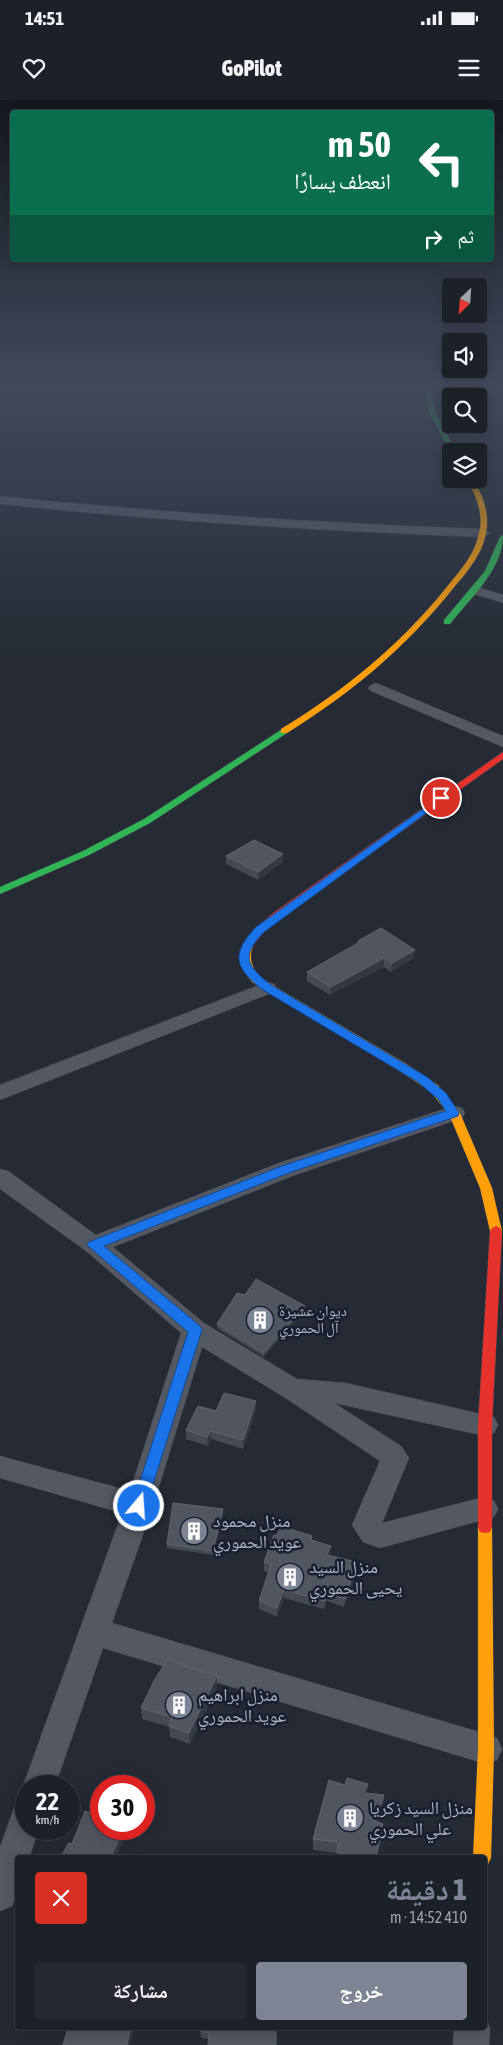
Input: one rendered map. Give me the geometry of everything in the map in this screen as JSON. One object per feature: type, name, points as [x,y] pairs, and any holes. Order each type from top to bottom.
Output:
[{"type":"main road","points":[[0,891],[86,853],[147,821],[344,692],[398,647],[433,612],[469,564],[483,533],[484,512],[475,488]]},
{"type":"main road","points":[[440,629],[474,590],[497,555],[503,537]]},
{"type":"main road","points":[[482,1855],[486,1749],[484,1425],[496,1231],[486,1188],[454,1113],[442,1096],[422,1080],[267,988],[249,974],[245,964],[244,953],[251,939],[260,929],[411,819],[503,755]]},
{"type":"street","points":[[0,500],[142,515],[374,530],[483,533]]},
{"type":"street","points":[[376,688],[503,742]]},
{"type":"street","points":[[0,1093],[267,988]]},
{"type":"street","points":[[94,1245],[287,1169],[454,1113]]},
{"type":"street","points":[[0,1177],[94,1245],[195,1330],[292,1389],[391,1454],[395,1458],[366,1525],[373,1532],[380,1536],[396,1533],[484,1509]]},
{"type":"street","points":[[42,1775],[139,1506],[195,1330]]},
{"type":"street","points":[[292,1389],[346,1394],[484,1425]]},
{"type":"street","points":[[0,1467],[139,1506]]},
{"type":"street","points":[[94,1632],[486,1749]]},
{"type":"street","points":[[0,1894],[19,1840]]},
{"type":"street","points":[[471,2045],[472,2030]]},
{"type":"lane","points":[[474,590],[503,599]]},
{"type":"building","points":[[254,840],[283,854],[258,872],[226,856]]},
{"type":"building","points":[[381,928],[415,950],[392,963],[384,958],[331,987],[307,972],[360,942],[358,941]]},
{"type":"building","name":"ديوان عشيرة آل الحموري","points":[[256,1279],[305,1306],[264,1353],[217,1324],[237,1293],[245,1295]]},
{"type":"building","points":[[224,1393],[256,1401],[243,1440],[211,1431],[207,1437],[186,1430],[198,1406],[216,1411]]},
{"type":"building","name":"منزل محمود عويد الحموري","points":[[173,1503],[223,1509],[213,1551],[167,1544]]},
{"type":"building","points":[[281,1526],[312,1536],[311,1540],[331,1546],[327,1555],[357,1562],[345,1599],[327,1593],[325,1601],[284,1590],[277,1608],[259,1601],[271,1564],[264,1562],[274,1535],[277,1535]]},
{"type":"building","name":"منزل ابراهيم عويد الحموري","points":[[168,1659],[217,1676],[189,1733],[169,1726],[172,1717],[141,1708],[155,1679]]},
{"type":"building","name":"منزل السيد زكريا علي الحموري","points":[[347,1778],[368,1784],[364,1793],[384,1795],[375,1821],[383,1824],[377,1855],[349,1855],[337,1852],[338,1842],[313,1839],[329,1780],[345,1785]]},
{"type":"building","points":[[85,1811],[90,1813],[90,1840],[119,1840],[112,1855],[62,1855],[69,1843],[72,1844],[74,1840],[80,1840],[80,1824]]},
{"type":"building","points":[[67,2030],[130,2030],[127,2045],[63,2045]]},
{"type":"building","points":[[276,2030],[276,2045],[208,2045],[209,2033],[200,2031]]},
{"type":"traffic: fast","points":[[447,622],[488,572],[503,537]]},
{"type":"traffic: fast","points":[[0,891],[86,853],[147,821],[284,731]]},
{"type":"traffic: slow","points":[[284,731],[330,702],[390,654],[443,597],[464,571],[479,547],[484,526],[482,505],[475,488]]},
{"type":"traffic: slow","points":[[249,943],[245,958],[256,980],[404,1068],[434,1088],[454,1113],[486,1188],[496,1231]]},
{"type":"traffic: slow","points":[[482,1855],[486,1749],[485,1527]]},
{"type":"traffic: jam","points":[[249,943],[276,916],[503,755]]},
{"type":"traffic: jam","points":[[485,1527],[485,1425],[496,1231]]},
{"type":"place","name":"ديوان عشيرة آل الحموري","points":[[260,1320]]},
{"type":"place","name":"منزل محمود عويد الحموري","points":[[194,1531]]},
{"type":"place","name":"منزل السيد يحيى الحموري","points":[[290,1577]]},
{"type":"place","name":"منزل ابراهيم عويد الحموري","points":[[179,1705]]},
{"type":"place","name":"منزل السيد زكريا علي الحموري","points":[[350,1818]]},
{"type":"route","points":[[139,1506],[195,1330],[94,1245],[287,1169],[454,1113],[434,1088],[256,980],[249,974],[245,964],[244,953],[251,939],[276,916],[441,798]]}]
